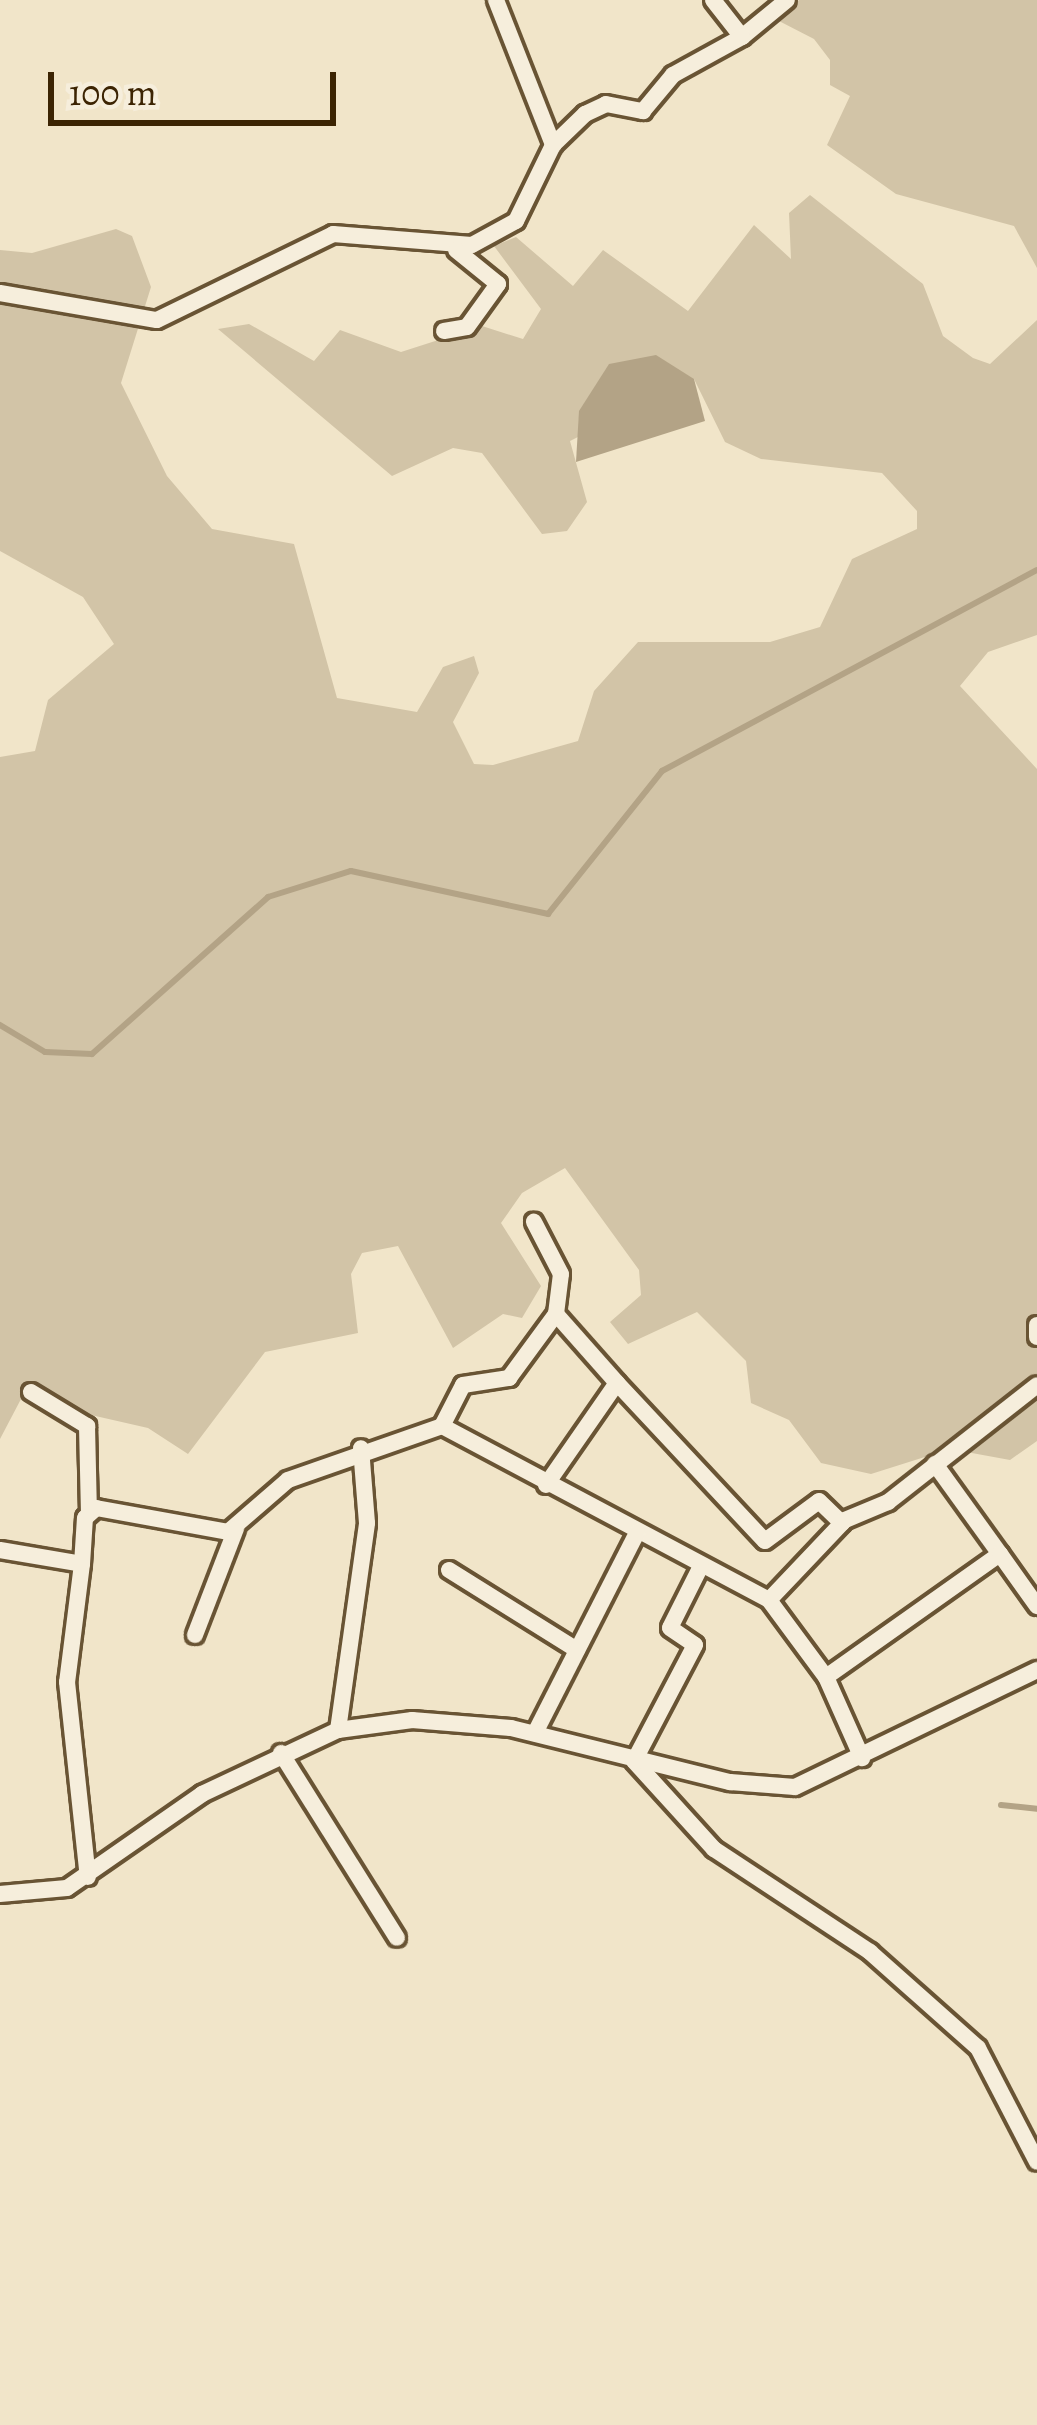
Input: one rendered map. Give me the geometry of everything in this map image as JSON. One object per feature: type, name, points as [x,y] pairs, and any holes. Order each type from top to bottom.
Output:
[{"type":"street","points":[[496,0],[549,138]]},
{"type":"street","points":[[713,0],[742,37]]},
{"type":"street","points":[[456,250],[512,224],[549,138],[597,105],[650,108],[673,75],[742,37],[787,0]]},
{"type":"street","points":[[0,293],[157,320],[333,234],[456,250],[498,284],[467,327],[445,331]]},
{"type":"street","points":[[442,1426],[464,1385],[509,1378],[556,1314],[561,1274],[534,1222]]},
{"type":"street","points":[[556,1314],[765,1541],[819,1502],[842,1523]]},
{"type":"street","points":[[1037,1325],[1037,1337]]},
{"type":"street","points":[[546,1485],[617,1383]]},
{"type":"street","points":[[769,1600],[842,1523],[935,1464],[1037,1385]]},
{"type":"street","points":[[31,1392],[90,1433],[88,1512],[68,1716],[88,1877]]},
{"type":"street","points":[[195,1635],[236,1529],[276,1487],[361,1448],[442,1426],[769,1600],[826,1677],[862,1758]]},
{"type":"street","points":[[338,1730],[367,1523],[361,1448]]},
{"type":"street","points":[[935,1464],[1037,1606]]},
{"type":"street","points":[[88,1512],[236,1529]]},
{"type":"street","points":[[535,1733],[637,1533]]},
{"type":"street","points":[[0,1550],[82,1564]]},
{"type":"street","points":[[826,1677],[1000,1554]]},
{"type":"street","points":[[634,1761],[695,1645],[670,1628],[701,1566]]},
{"type":"street","points":[[449,1570],[577,1650]]},
{"type":"street","points":[[0,1894],[88,1877],[202,1793],[338,1730],[412,1720],[535,1733],[634,1761],[795,1787],[1037,1670]]},
{"type":"street","points":[[281,1753],[397,1938]]},
{"type":"street","points":[[634,1761],[714,1849],[870,1952],[978,2048],[1037,2162]]},
{"type":"shaded area","points":[[799,0],[1037,0],[1037,268],[1014,226],[896,194],[827,145],[850,96],[830,85],[830,60],[814,39],[779,21]]},
{"type":"shaded area","points":[[810,195],[923,284],[943,336],[973,358],[990,364],[1037,320],[1037,635],[988,652],[960,686],[1037,769],[1037,1441],[1010,1460],[950,1449],[871,1474],[821,1463],[789,1420],[751,1403],[746,1361],[697,1312],[628,1344],[610,1322],[641,1295],[639,1270],[565,1168],[522,1193],[501,1223],[541,1286],[522,1318],[503,1314],[453,1348],[398,1246],[362,1253],[351,1274],[358,1333],[265,1352],[188,1454],[148,1428],[21,1399],[0,1439],[0,757],[35,751],[48,700],[114,644],[83,597],[0,551],[0,250],[32,253],[116,229],[132,236],[151,287],[121,383],[167,476],[212,529],[294,544],[337,698],[417,712],[443,667],[474,656],[479,673],[453,722],[474,764],[493,765],[578,741],[594,691],[638,642],[770,642],[820,627],[852,559],[917,529],[917,511],[882,473],[761,459],[725,442],[694,379],[570,441],[587,502],[567,531],[542,534],[482,453],[453,448],[392,476],[218,329],[249,324],[314,361],[340,330],[401,352],[482,326],[523,339],[541,309],[494,246],[516,237],[573,286],[603,250],[688,311],[754,225],[791,259],[789,213]]},
{"type":"shaded area","points":[[656,355],[694,379],[705,421],[576,462],[579,411],[609,364]]},
{"type":"waterway","points":[[0,1025],[45,1052],[92,1054],[268,897],[351,871],[548,914],[662,771],[1037,570]]},
{"type":"waterway","points":[[1001,1805],[1037,1809]]}]
